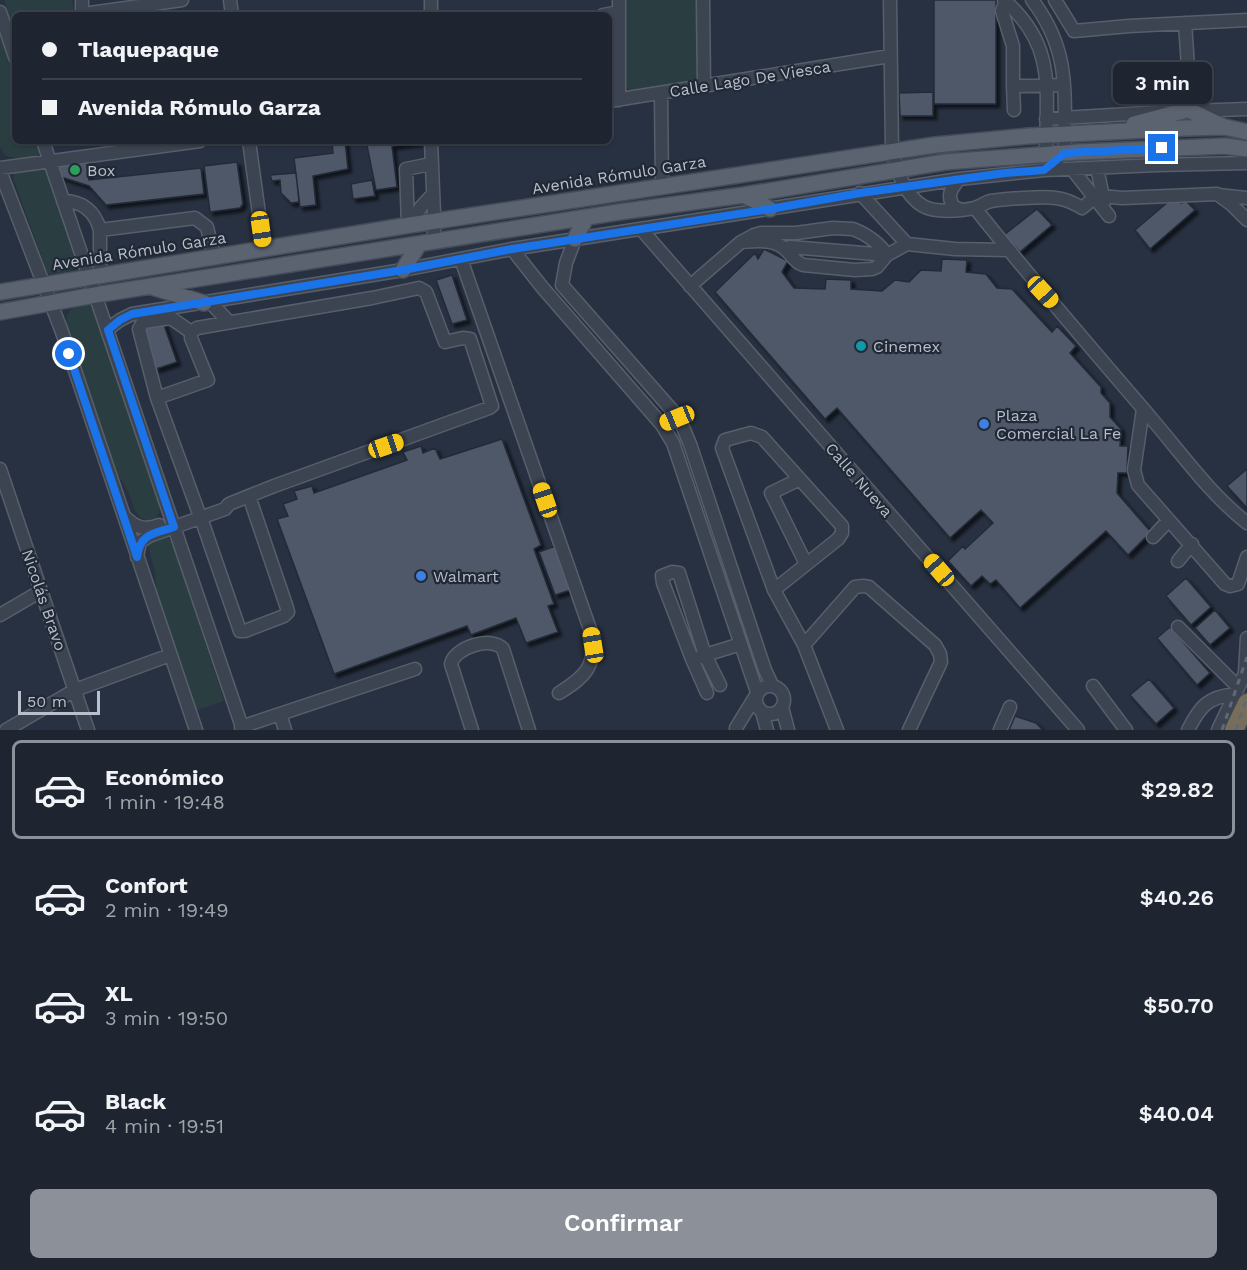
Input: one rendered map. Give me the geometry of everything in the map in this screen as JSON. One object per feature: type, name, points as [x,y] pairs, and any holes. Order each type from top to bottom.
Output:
[{"type":"highway","points":[[1234,730],[1241,699]]},
{"type":"main road","points":[[1101,132],[1187,111],[1225,127]]},
{"type":"main road","name":"Avenida Rómulo Garza","points":[[0,292],[94,275],[892,150],[989,139],[1101,132],[1225,127],[1247,132]]},
{"type":"main road","points":[[0,312],[149,286],[945,162],[1072,152],[1225,146],[1247,148]]},
{"type":"main road","points":[[744,195],[770,209]]},
{"type":"main road","points":[[575,239],[586,218]]},
{"type":"main road","points":[[403,270],[426,243]]},
{"type":"main road","points":[[149,286],[207,303]]},
{"type":"street","points":[[96,12],[182,0]]},
{"type":"street","points":[[703,0],[704,86]]},
{"type":"street","points":[[890,0],[892,150],[897,169],[906,188],[924,208],[937,210],[975,208],[989,201],[1056,198],[1070,201],[1082,208],[1098,197],[1217,194],[1247,198]]},
{"type":"street","points":[[1014,110],[1013,46],[1002,11],[1005,0],[1017,11],[1039,43],[1046,72],[1046,154]]},
{"type":"street","points":[[1032,0],[1045,16],[1062,59],[1064,117],[1071,134],[1072,152],[1077,169],[1098,197]]},
{"type":"street","points":[[1055,0],[1074,32],[1247,20]]},
{"type":"street","points":[[614,101],[620,6]]},
{"type":"street","points":[[0,12],[12,48]]},
{"type":"street","points":[[1185,23],[1187,111]]},
{"type":"street","name":"Calle Lago De Viesca","points":[[614,101],[890,56]]},
{"type":"street","points":[[1013,86],[1064,84]]},
{"type":"street","points":[[661,94],[662,187]]},
{"type":"street","points":[[1046,118],[1247,109]]},
{"type":"street","points":[[1071,134],[1095,116]]},
{"type":"street","points":[[1225,127],[1247,127]]},
{"type":"street","points":[[44,144],[63,201],[94,275]]},
{"type":"street","points":[[176,144],[50,160],[0,169],[51,303],[196,730]]},
{"type":"street","points":[[249,144],[264,250]]},
{"type":"street","points":[[426,243],[435,222],[430,144]]},
{"type":"street","points":[[1044,170],[1072,152]]},
{"type":"street","points":[[108,330],[132,314],[403,270],[512,249],[860,193],[1044,170],[1247,163]]},
{"type":"street","points":[[409,225],[406,169],[431,164]]},
{"type":"street","points":[[1096,168],[1098,197]]},
{"type":"street","points":[[959,179],[951,190],[950,198],[954,207],[959,209]]},
{"type":"street","points":[[860,193],[907,244]]},
{"type":"street","points":[[409,225],[433,194]]},
{"type":"street","points":[[1217,194],[1247,220]]},
{"type":"street","points":[[63,201],[78,203],[91,211],[100,230],[94,275],[95,295],[242,728],[415,669]]},
{"type":"street","points":[[975,208],[1008,250],[1220,499],[1247,523]]},
{"type":"street","points":[[100,230],[195,218],[207,227],[214,257]]},
{"type":"street","points":[[690,286],[741,242],[761,233],[796,233],[833,228],[853,229],[863,233],[887,255]]},
{"type":"street","name":"Calle Nueva","points":[[642,229],[1078,730]]},
{"type":"street","points":[[789,249],[796,233]]},
{"type":"street","points":[[548,294],[561,285],[575,239]]},
{"type":"street","points":[[741,242],[770,241],[789,249],[887,255]]},
{"type":"street","points":[[789,249],[795,261],[803,265],[864,270],[877,267],[887,255],[907,244],[955,249],[1008,250]]},
{"type":"street","points":[[512,249],[662,425],[677,452],[747,662],[756,694],[755,703],[762,712],[767,730]]},
{"type":"street","points":[[461,259],[591,632],[592,658],[588,668],[580,680],[559,693]]},
{"type":"street","points":[[334,304],[344,280]]},
{"type":"street","points":[[561,285],[677,418],[690,444],[772,686]]},
{"type":"street","points":[[123,515],[136,526],[147,529],[173,523],[492,406],[470,339],[463,338],[445,342],[426,292],[422,289],[415,288],[229,322],[197,328],[191,332]]},
{"type":"street","points":[[207,303],[229,322]]},
{"type":"street","points":[[191,332],[171,318],[143,322],[139,325],[139,333],[157,398],[240,631],[284,616],[288,610],[249,496]]},
{"type":"street","points":[[157,398],[208,380],[191,338],[191,332]]},
{"type":"street","points":[[1143,409],[1138,433],[1135,477],[1138,484],[1225,584],[1236,586],[1238,584],[1247,558]]},
{"type":"street","points":[[662,425],[677,418]]},
{"type":"street","points":[[774,590],[838,539],[842,533],[842,526],[762,437],[751,433],[725,440],[722,448],[774,590],[804,645],[837,730]]},
{"type":"street","name":"Nicolás Bravo","points":[[0,469],[4,496],[41,591],[88,730]]},
{"type":"street","points":[[800,479],[771,494],[806,564]]},
{"type":"street","points":[[1153,537],[1169,520]]},
{"type":"street","points":[[137,557],[139,545],[145,537],[173,523]]},
{"type":"street","points":[[1178,561],[1192,544]]},
{"type":"street","points":[[707,693],[662,576],[672,572],[679,573],[705,655],[720,685]]},
{"type":"street","points":[[804,645],[855,587],[869,587],[935,645],[940,654],[941,662],[909,730]]},
{"type":"street","points":[[0,615],[41,591]]},
{"type":"street","points":[[1178,627],[1241,699]]},
{"type":"street","points":[[1218,730],[1241,699],[1246,670],[1247,638]]},
{"type":"street","points":[[472,730],[451,668],[452,659],[458,653],[488,642],[499,645],[503,649],[529,730]]},
{"type":"street","points":[[692,659],[741,644]]},
{"type":"street","points":[[6,730],[75,690],[170,655]]},
{"type":"street","points":[[747,662],[761,657]]},
{"type":"street","points":[[736,728],[756,694],[766,686],[772,686],[777,687],[784,696],[782,707],[788,730]]},
{"type":"street","points":[[1093,686],[1126,730]]},
{"type":"street","points":[[1188,730],[1204,705],[1212,699],[1241,699]]},
{"type":"street","points":[[762,712],[773,714],[782,707]]},
{"type":"street","points":[[1000,730],[1010,707]]},
{"type":"street","points":[[280,714],[285,730]]},
{"type":"green space","points":[[4,0],[72,0],[74,12],[12,12],[12,25]]},
{"type":"green space","points":[[626,0],[698,0],[698,75],[693,80],[630,91],[626,86]]},
{"type":"green space","points":[[0,31],[12,67],[12,144],[38,144],[41,152],[38,157],[19,159],[6,156],[0,147]]},
{"type":"green space","points":[[42,168],[47,170],[76,259],[76,264],[69,271],[48,274],[13,178],[15,172]]},
{"type":"green space","points":[[90,304],[93,306],[159,502],[158,515],[147,521],[135,511],[129,493],[115,470],[66,327],[67,316],[72,309]]},
{"type":"green space","points":[[160,535],[168,537],[173,543],[224,701],[197,710],[157,596],[155,571],[148,547],[150,541]]},
{"type":"building","points":[[934,0],[996,0],[996,104],[934,104]]},
{"type":"building","points":[[933,92],[933,116],[900,116],[899,93]]},
{"type":"building","points":[[332,144],[345,144],[348,169],[313,176],[316,205],[300,207],[294,158],[333,153]]},
{"type":"building","points":[[367,144],[408,144],[392,146],[397,187],[376,190]]},
{"type":"building","points":[[86,158],[89,180],[201,168],[204,194],[106,205],[89,186],[61,177],[56,162]]},
{"type":"building","points":[[237,162],[243,204],[240,208],[210,212],[204,166]]},
{"type":"building","points":[[296,173],[299,202],[291,203],[281,193],[280,180],[272,181],[270,175]]},
{"type":"building","points":[[372,180],[375,196],[353,199],[351,184]]},
{"type":"building","points":[[1175,196],[1181,203],[1186,201],[1195,210],[1150,249],[1135,230]]},
{"type":"building","points":[[1037,209],[1052,225],[1020,252],[1004,235]]},
{"type":"building","name":"Plaza Comercial La Fe","points":[[764,249],[788,261],[782,272],[794,288],[825,289],[826,279],[851,280],[851,289],[882,291],[895,280],[909,282],[921,270],[941,271],[942,259],[967,260],[966,272],[986,274],[997,288],[1012,289],[1052,332],[1057,326],[1076,346],[1070,353],[1101,387],[1101,393],[1110,403],[1110,417],[1121,429],[1120,446],[1128,446],[1127,473],[1118,473],[1117,493],[1151,532],[1128,555],[1106,531],[1020,608],[996,580],[990,584],[982,576],[971,586],[948,561],[993,523],[981,510],[950,538],[837,408],[825,419],[715,292],[755,253],[758,259]]},
{"type":"building","points":[[452,275],[467,320],[452,324],[436,280]]},
{"type":"building","points":[[163,322],[177,362],[156,369],[142,326]]},
{"type":"building","name":"Walmart","points":[[502,439],[541,545],[534,549],[554,604],[548,606],[558,632],[526,643],[516,618],[471,635],[467,626],[334,674],[277,519],[288,516],[283,504],[297,499],[294,491],[312,486],[314,493],[407,460],[403,452],[421,446],[423,453],[435,448],[440,459]]},
{"type":"building","points":[[1247,469],[1247,508],[1227,486]]},
{"type":"building","points":[[555,546],[571,590],[555,595],[539,552]]},
{"type":"building","points":[[1186,578],[1211,607],[1191,625],[1166,596]]},
{"type":"building","points":[[1215,610],[1230,628],[1210,645],[1195,628]]},
{"type":"building","points":[[1170,627],[1210,673],[1197,685],[1157,638]]},
{"type":"building","points":[[1149,679],[1174,708],[1156,724],[1130,695]]},
{"type":"building","points":[[1015,716],[1036,723],[1043,730],[1009,730]]},
{"type":"railway","points":[[1222,730],[1247,657]]},
{"type":"railway","points":[[1236,730],[1247,697]]},
{"type":"place","name":"Box","points":[[75,170]]},
{"type":"place","name":"Cinemex","points":[[861,346]]},
{"type":"place","name":"Plaza Comercial La Fe","points":[[984,424]]},
{"type":"place","name":"Walmart","points":[[421,576]]},
{"type":"route","points":[[69,354],[137,557],[139,545],[145,537],[174,527],[108,330],[132,314],[403,270],[512,249],[860,193],[1005,173],[1044,170],[1065,153],[1162,148]]}]
